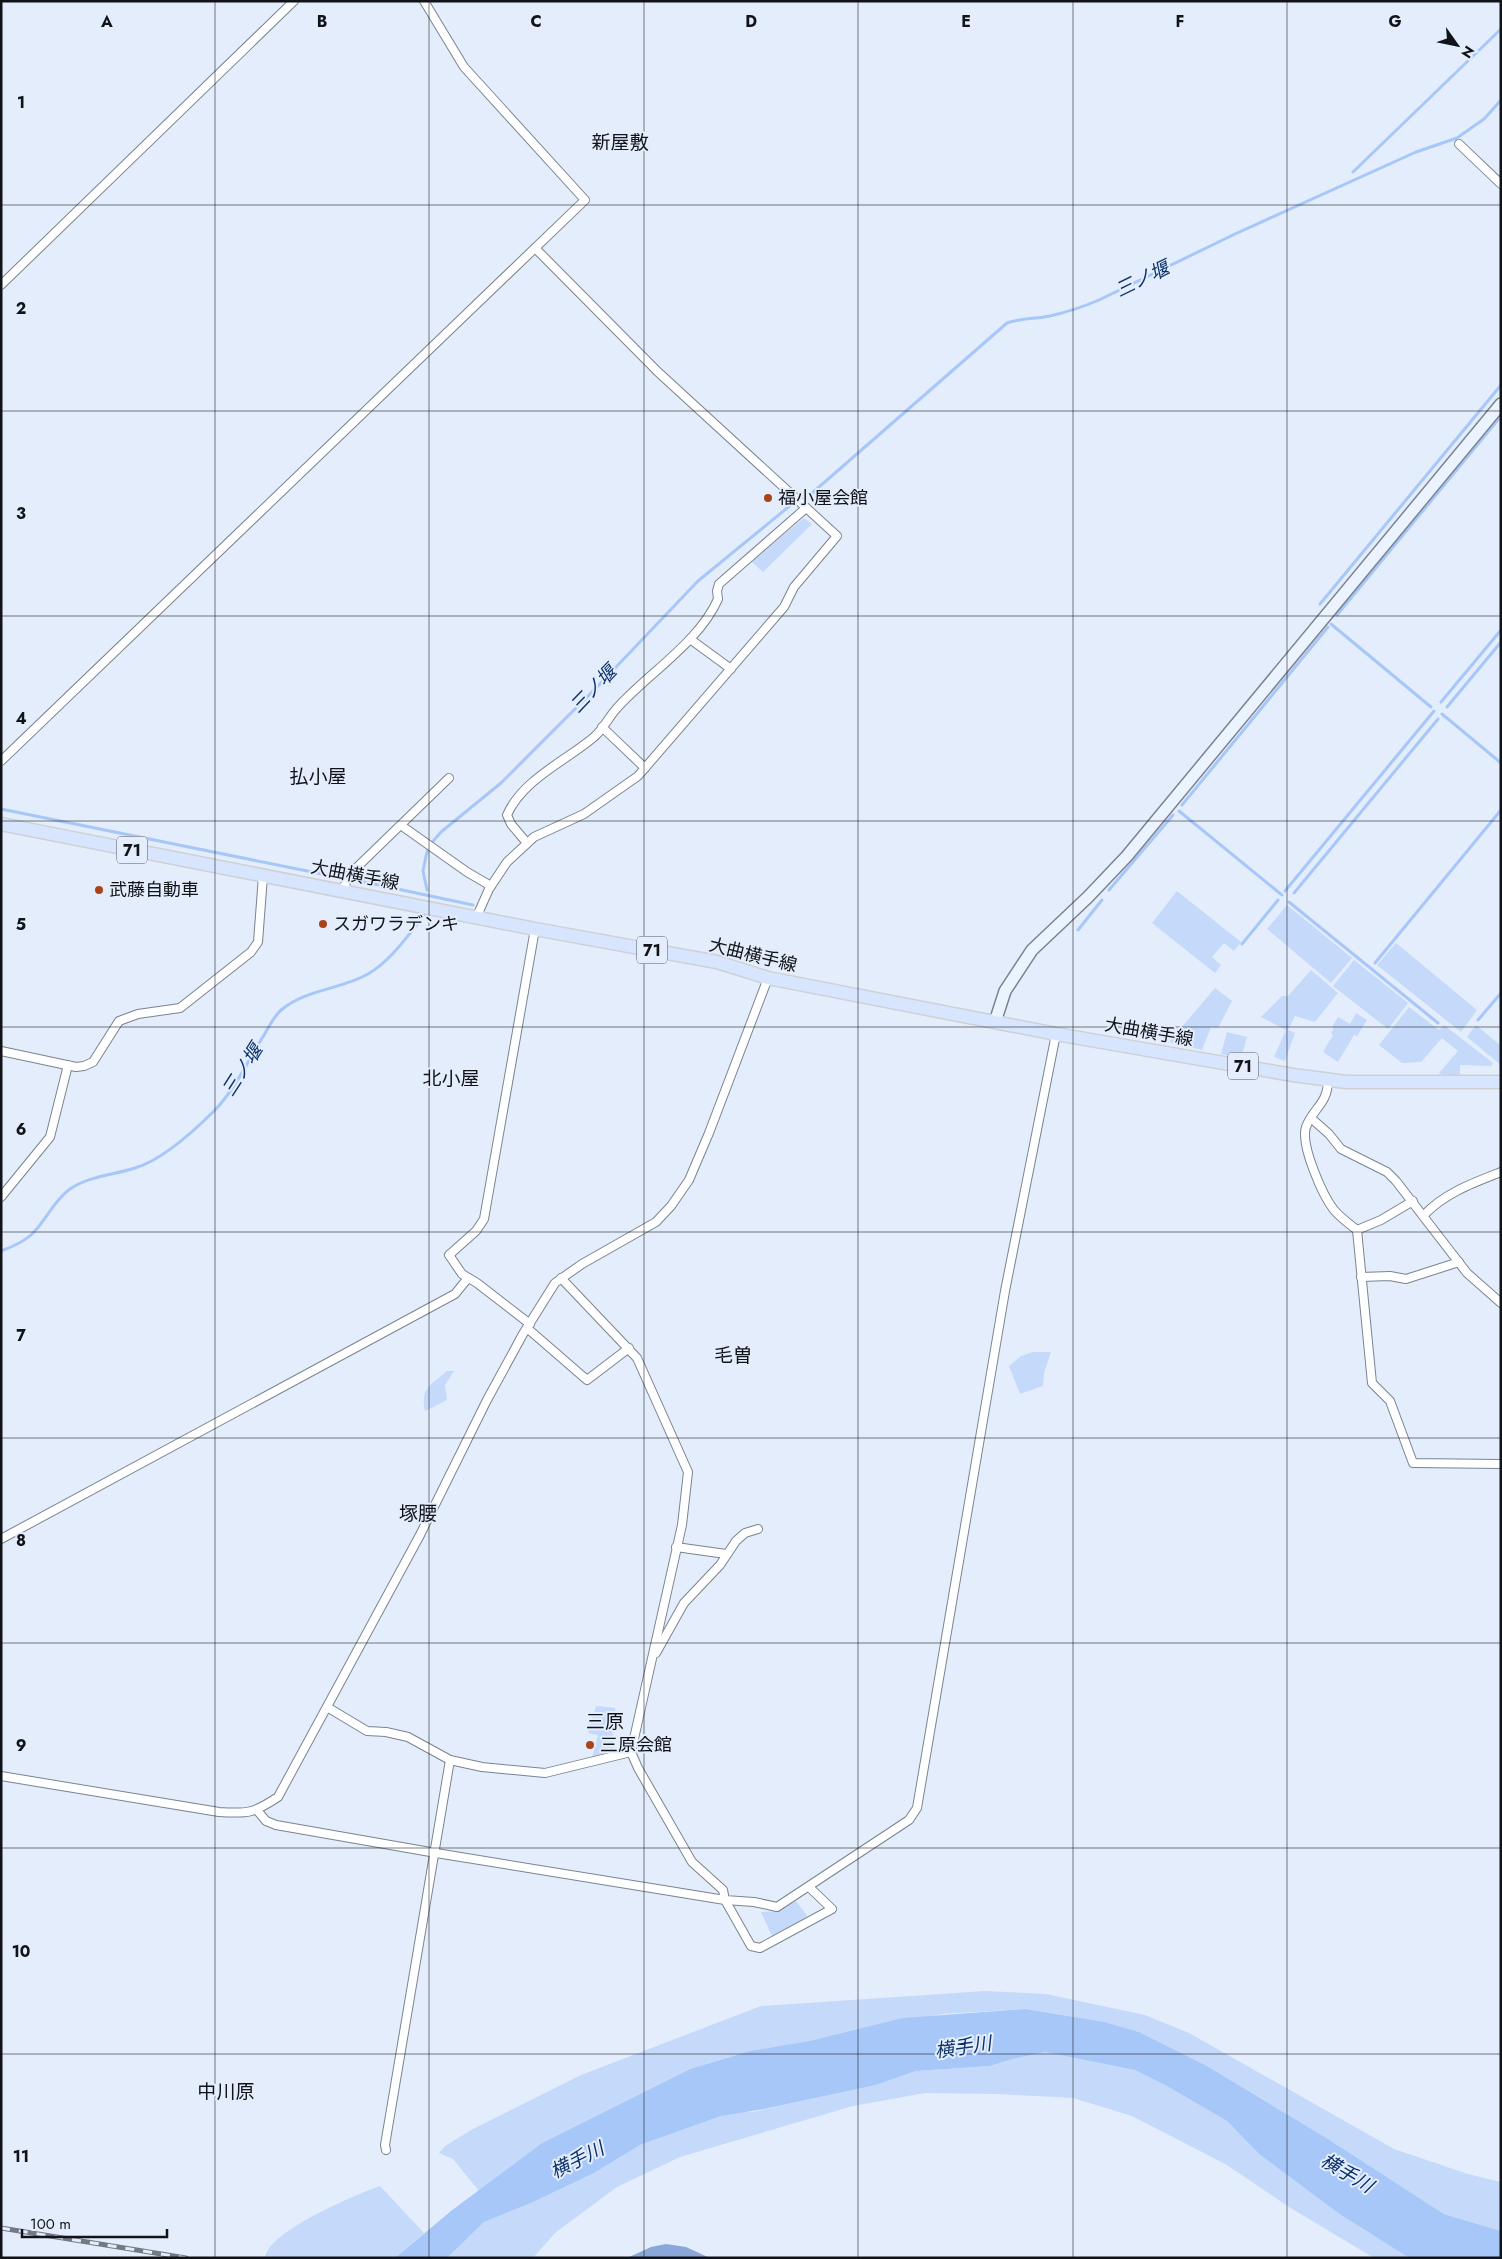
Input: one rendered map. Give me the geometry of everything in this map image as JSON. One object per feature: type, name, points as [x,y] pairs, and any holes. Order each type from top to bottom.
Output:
[{"type":"main road","name":"大曲横手線","points":[[1,824],[477,916],[535,929],[717,962],[768,978],[1056,1034],[1328,1080],[1367,1082],[1501,1082]]},
{"type":"street","points":[[1,285],[294,1]]},
{"type":"street","points":[[1,761],[585,200],[464,67],[424,1]]},
{"type":"street","points":[[1459,144],[1501,184]]},
{"type":"street","points":[[477,916],[491,886],[507,862],[527,843],[534,837],[584,814],[638,776],[784,607],[794,587],[837,536],[658,372],[535,248]]},
{"type":"street","points":[[995,1022],[1005,991],[1032,950],[1088,897],[1127,856],[1501,404]]},
{"type":"street","points":[[527,843],[511,824],[507,815],[511,807],[544,774],[595,736],[623,702],[690,638],[715,607],[718,599],[717,591],[719,584],[806,508]]},
{"type":"street","points":[[690,638],[730,669]]},
{"type":"street","points":[[602,727],[645,768]]},
{"type":"street","points":[[342,891],[350,874],[402,826],[449,778]]},
{"type":"street","points":[[402,826],[467,872],[491,886]]},
{"type":"street","points":[[1,1051],[68,1065],[84,1066],[93,1062],[119,1021],[138,1014],[180,1008],[251,952],[258,942],[263,876]]},
{"type":"street","points":[[535,929],[484,1219],[476,1231],[449,1255],[462,1274],[528,1326],[587,1380],[629,1348]]},
{"type":"street","points":[[1,1776],[219,1812],[242,1814],[257,1810],[278,1797],[420,1535],[487,1400],[528,1326],[555,1283],[582,1264],[656,1222],[671,1206],[689,1180],[768,978]]},
{"type":"street","points":[[257,1810],[266,1821],[276,1825],[726,1900],[754,1902],[777,1908],[910,1820],[917,1808],[1005,1290],[1056,1034]]},
{"type":"street","points":[[1,1197],[50,1137],[68,1065]]},
{"type":"street","points":[[1328,1080],[1328,1093],[1306,1128],[1306,1138],[1321,1186],[1333,1209],[1357,1230],[1372,1383],[1390,1401],[1413,1463],[1501,1464]]},
{"type":"street","points":[[1312,1119],[1329,1134],[1341,1149],[1387,1172],[1413,1201],[1467,1273],[1501,1304]]},
{"type":"street","points":[[1424,1215],[1455,1190],[1501,1172]]},
{"type":"street","points":[[1357,1230],[1381,1220],[1413,1201]]},
{"type":"street","points":[[1361,1277],[1390,1276],[1406,1279],[1459,1262]]},
{"type":"street","points":[[1,1539],[455,1294],[468,1278]]},
{"type":"street","points":[[562,1278],[637,1358],[688,1472],[682,1525],[631,1752],[638,1768],[692,1862],[723,1890],[726,1900],[751,1946],[760,1948],[832,1910],[809,1887]]},
{"type":"street","points":[[651,1661],[684,1603],[720,1565],[736,1541],[745,1533],[758,1529]]},
{"type":"street","points":[[676,1547],[726,1554]]},
{"type":"street","points":[[327,1707],[367,1731],[386,1732],[408,1737],[450,1760],[482,1767],[545,1773],[631,1752]]},
{"type":"street","points":[[386,2150],[384,2145],[436,1853],[450,1760]]},
{"type":"shaded area","points":[[804,518],[812,524],[763,572],[751,561]]},
{"type":"shaded area","points":[[1177,891],[1241,942],[1234,951],[1224,943],[1212,957],[1221,965],[1215,973],[1152,923]]},
{"type":"shaded area","points":[[1287,905],[1352,958],[1331,983],[1267,929]]},
{"type":"shaded area","points":[[1396,943],[1477,1010],[1461,1032],[1377,965]]},
{"type":"shaded area","points":[[1354,960],[1408,1003],[1388,1029],[1333,986]]},
{"type":"shaded area","points":[[1311,970],[1338,993],[1315,1022],[1295,1016],[1288,1030],[1295,1033],[1285,1061],[1274,1057],[1286,1030],[1261,1017],[1282,996],[1288,996]]},
{"type":"shaded area","points":[[1215,988],[1232,1001],[1218,1028],[1211,1027],[1202,1050],[1169,1042]]},
{"type":"shaded area","points":[[1409,1007],[1439,1030],[1444,1025],[1493,1063],[1491,1066],[1460,1065],[1460,1074],[1446,1077],[1439,1073],[1458,1051],[1442,1038],[1421,1062],[1402,1063],[1379,1045]]},
{"type":"shaded area","points":[[1356,1013],[1367,1020],[1357,1036],[1354,1035],[1338,1062],[1323,1052],[1333,1035],[1331,1033],[1334,1028],[1332,1027],[1338,1017],[1350,1024]]},
{"type":"shaded area","points":[[1476,1025],[1501,1046],[1501,1065],[1467,1037]]},
{"type":"shaded area","points":[[1227,1032],[1247,1037],[1241,1059],[1221,1054]]},
{"type":"shaded area","points":[[1033,1352],[1051,1352],[1044,1373],[1043,1386],[1020,1394],[1009,1366],[1021,1356]]},
{"type":"shaded area","points":[[447,1371],[454,1371],[445,1385],[447,1400],[425,1411],[424,1397],[428,1388]]},
{"type":"shaded area","points":[[596,1706],[615,1708],[616,1726],[612,1727],[615,1752],[592,1758],[598,1735],[588,1733]]},
{"type":"shaded area","points":[[796,1901],[808,1917],[772,1936],[761,1912],[777,1911]]},
{"type":"shaded area","points":[[985,1991],[1046,1994],[1145,2015],[1189,2033],[1394,2149],[1468,2174],[1501,2182],[1501,2231],[1444,2214],[1328,2139],[1207,2066],[1139,2032],[1105,2022],[1025,2009],[942,2014],[750,2051],[690,2069],[542,2143],[479,2191],[453,2159],[439,2153],[445,2146],[471,2130],[581,2075],[761,2006]]},
{"type":"shaded area","points":[[1045,2052],[1135,2070],[1165,2085],[1227,2121],[1259,2154],[1338,2213],[1409,2258],[1374,2258],[1289,2207],[1227,2165],[1132,2116],[1073,2098],[925,2093],[853,2106],[680,2157],[617,2187],[555,2233],[533,2258],[447,2258],[484,2222],[531,2203],[594,2173],[640,2145],[721,2116],[740,2111],[752,2112],[876,2085],[916,2071],[990,2066]]},
{"type":"shaded area","points":[[380,2186],[424,2233],[395,2258],[265,2258],[269,2248],[280,2237],[296,2226],[334,2205]]},
{"type":"shaded area","points":[[666,2244],[686,2247],[710,2258],[627,2258],[651,2247]]},
{"type":"water","name":"横手川","points":[[1025,2009],[1105,2022],[1139,2032],[1207,2066],[1328,2139],[1444,2214],[1501,2231],[1501,2258],[1409,2258],[1338,2213],[1259,2154],[1227,2121],[1165,2085],[1135,2070],[1045,2052],[990,2066],[916,2071],[876,2085],[764,2109],[721,2116],[640,2145],[594,2173],[531,2203],[484,2222],[447,2258],[395,2258],[451,2211],[542,2143],[690,2069],[750,2051],[814,2040],[903,2018]]},
{"type":"waterway","points":[[1353,172],[1501,29]]},
{"type":"waterway","name":"三ノ堰","points":[[811,494],[1007,323],[1044,317],[1099,300],[1235,234],[1416,152],[1457,138],[1484,119],[1501,100]]},
{"type":"waterway","points":[[1320,604],[1501,385]]},
{"type":"waterway","points":[[1337,615],[1501,416]]},
{"type":"waterway","name":"三ノ堰","points":[[427,890],[423,871],[426,856],[429,846],[441,832],[501,783],[597,687],[698,581],[792,504]]},
{"type":"waterway","points":[[1331,624],[1431,707]]},
{"type":"waterway","points":[[1182,805],[1328,627]]},
{"type":"waterway","points":[[1441,702],[1501,630]]},
{"type":"waterway","points":[[1447,707],[1501,642]]},
{"type":"waterway","points":[[1285,891],[1434,711]]},
{"type":"waterway","points":[[1442,714],[1501,763]]},
{"type":"waterway","points":[[1294,893],[1438,719]]},
{"type":"waterway","points":[[1,809],[342,878]]},
{"type":"waterway","points":[[1375,963],[1501,810]]},
{"type":"waterway","points":[[1179,811],[1282,895]]},
{"type":"waterway","points":[[1109,890],[1173,815]]},
{"type":"waterway","points":[[355,880],[473,905]]},
{"type":"waterway","points":[[1078,930],[1102,900]]},
{"type":"waterway","points":[[1242,944],[1278,900]]},
{"type":"waterway","points":[[1289,902],[1438,1023]]},
{"type":"waterway","name":"三ノ堰","points":[[1,1251],[31,1235],[59,1199],[70,1189],[93,1178],[145,1164],[167,1152],[197,1127],[221,1103],[241,1074],[274,1018],[281,1010],[301,998],[357,979],[376,969],[399,947],[425,914]]},
{"type":"waterway","points":[[1478,1020],[1501,993]]},
{"type":"railway","points":[[1,2228],[186,2258]]},
{"type":"place","name":"福小屋会館","points":[[768,498]]},
{"type":"place","name":"武藤自動車","points":[[99,890]]},
{"type":"place","name":"スガワラデンキ","points":[[323,924]]},
{"type":"place","name":"三原会館","points":[[590,1745]]},
{"type":"district","name":"新屋敷","points":[[620,142]]},
{"type":"district","name":"払小屋","points":[[318,776]]},
{"type":"district","name":"北小屋","points":[[451,1078]]},
{"type":"district","name":"毛曽","points":[[733,1355]]},
{"type":"district","name":"塚腰","points":[[418,1513]]},
{"type":"district","name":"三原","points":[[605,1721]]},
{"type":"district","name":"中川原","points":[[226,2091]]}]
